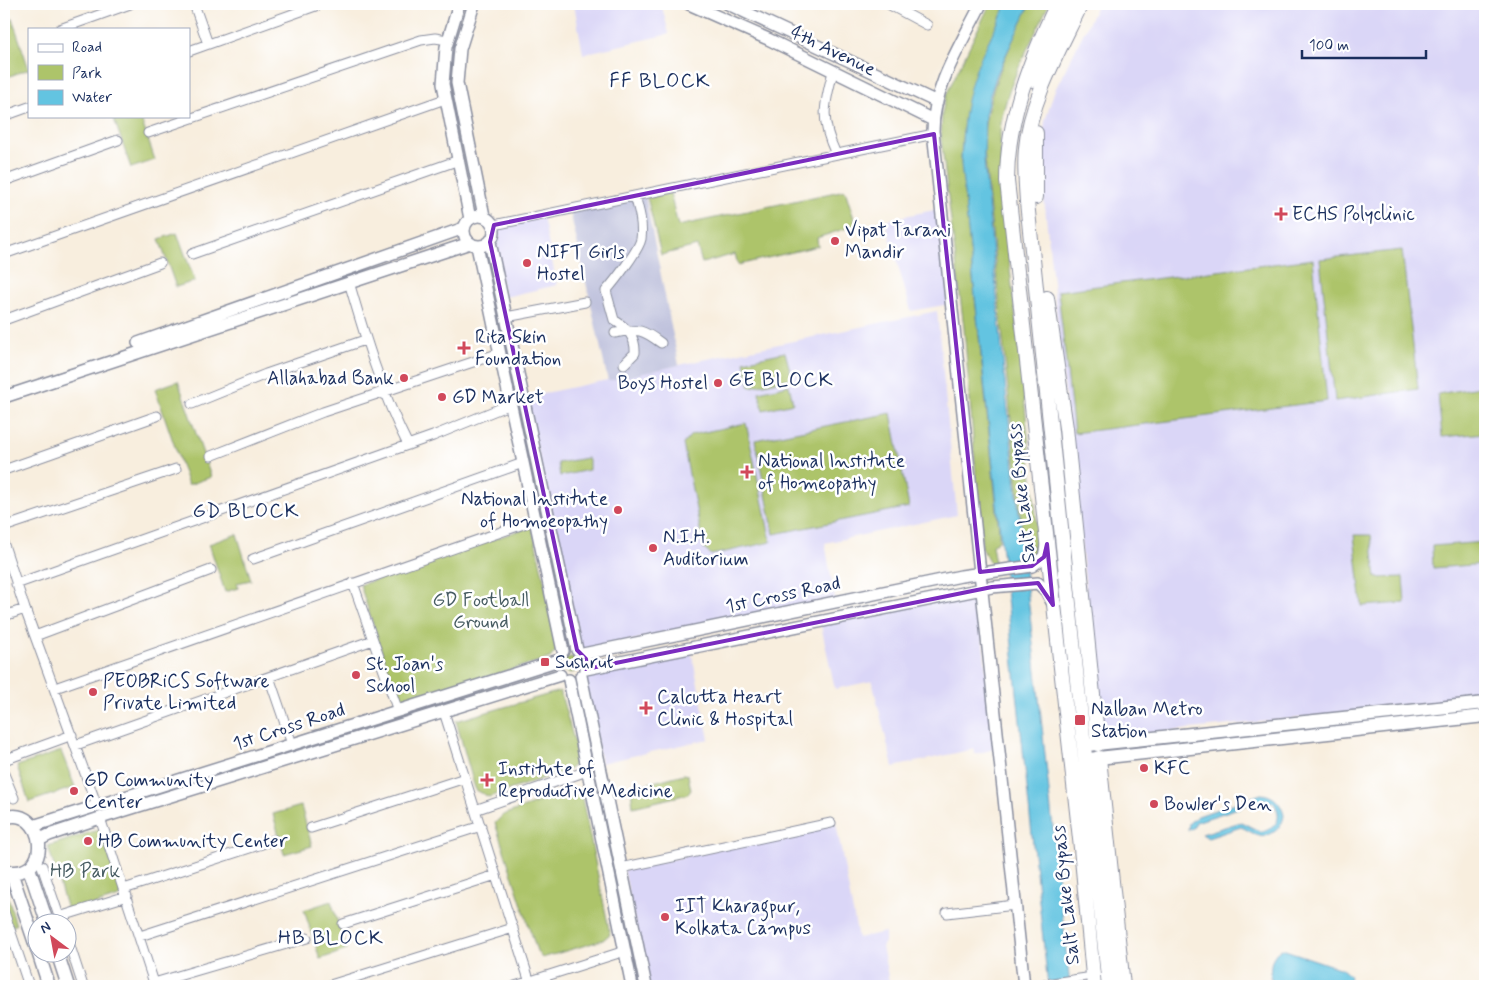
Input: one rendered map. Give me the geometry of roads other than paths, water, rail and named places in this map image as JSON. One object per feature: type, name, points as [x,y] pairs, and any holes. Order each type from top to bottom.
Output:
[{"type":"main road","name":"Salt Lake Bypass","points":[[1057,4],[1025,74],[1009,143],[1007,173],[1093,981]]},
{"type":"main road","points":[[1019,102],[1038,80],[1069,4]]},
{"type":"main road","name":"Salt Lake Bypass","points":[[1081,4],[1038,80],[1034,127],[1037,221],[1050,419],[1072,622],[1092,752],[1116,981]]},
{"type":"main road","name":"Salt Lake Bypass","points":[[1034,127],[1026,146],[1025,164],[1034,260],[1040,280],[1061,394],[1078,532],[1087,638],[1092,752]]},
{"type":"main road","points":[[1020,285],[1040,280]]},
{"type":"main road","points":[[1050,419],[1061,394]]},
{"type":"main road","points":[[1072,622],[1087,638]]},
{"type":"main road","points":[[1092,752],[1485,703]]},
{"type":"main road","points":[[1092,752],[1485,716]]},
{"type":"main road","points":[[9,801],[6,818],[25,820],[33,826],[39,840],[35,867],[45,912]]},
{"type":"main road","points":[[28,926],[7,872],[35,867]]},
{"type":"main road","points":[[41,962],[49,986]]},
{"type":"main road","points":[[60,962],[68,986]]},
{"type":"main road","points":[[1093,981],[1116,981]]},
{"type":"street","points":[[63,28],[130,4]]},
{"type":"street","points":[[194,4],[208,44]]},
{"type":"street","points":[[190,51],[321,4]]},
{"type":"street","points":[[459,4],[448,40],[444,69],[445,99],[459,160],[467,224],[464,235],[473,244],[500,353],[535,520],[560,656],[556,668],[565,678],[606,858],[632,986]]},
{"type":"street","points":[[474,4],[460,50],[458,83],[484,216]]},
{"type":"street","name":"4th Avenue","points":[[689,4],[768,39],[934,120]]},
{"type":"street","name":"4th Avenue","points":[[728,4],[937,102]]},
{"type":"street","points":[[888,4],[902,7],[927,25]]},
{"type":"street","points":[[981,4],[941,87],[934,120],[934,134],[986,572],[1015,905],[1025,986],[1093,981]]},
{"type":"street","points":[[768,39],[775,26]]},
{"type":"street","points":[[148,133],[422,40],[435,38],[448,40]]},
{"type":"street","points":[[833,72],[824,104],[828,137],[836,154]]},
{"type":"street","points":[[4,254],[445,99]]},
{"type":"street","points":[[4,116],[28,107]]},
{"type":"street","points":[[494,225],[934,134]]},
{"type":"street","points":[[4,181],[118,140]]},
{"type":"street","points":[[192,254],[459,160]]},
{"type":"street","points":[[624,364],[635,353],[635,342],[628,331],[614,320],[606,291],[621,274],[641,241],[641,218],[635,196]]},
{"type":"street","points":[[4,390],[302,291],[467,224],[478,215],[484,216],[494,225],[494,236],[490,242],[580,652],[586,659],[583,673],[618,856],[646,986]]},
{"type":"street","points":[[302,291],[350,282],[473,244],[490,242]]},
{"type":"street","points":[[392,254],[396,267]]},
{"type":"street","points":[[4,320],[160,263]]},
{"type":"street","points":[[350,282],[365,340],[393,414],[408,445]]},
{"type":"street","points":[[506,317],[585,302]]},
{"type":"street","points":[[615,334],[635,329],[648,334],[661,343]]},
{"type":"street","points":[[192,404],[266,374],[365,340]]},
{"type":"street","points":[[4,397],[140,346]]},
{"type":"street","points":[[211,456],[306,418],[500,353]]},
{"type":"street","points":[[503,368],[516,365]]},
{"type":"street","points":[[16,584],[408,445],[511,404]]},
{"type":"street","points":[[4,470],[157,416]]},
{"type":"street","points":[[253,559],[523,463]]},
{"type":"street","points":[[4,527],[176,468]]},
{"type":"street","points":[[55,688],[535,520]]},
{"type":"street","name":"1st Cross Road","points":[[580,652],[680,634],[986,572],[1032,566],[1044,557],[1047,544]]},
{"type":"street","points":[[4,545],[16,584],[97,806]]},
{"type":"street","points":[[35,636],[211,570]]},
{"type":"street","name":"1st Cross Road","points":[[583,673],[684,649],[987,588],[1033,582],[1042,586],[1054,605]]},
{"type":"street","points":[[353,583],[398,711]]},
{"type":"street","points":[[879,593],[881,609]]},
{"type":"street","points":[[4,616],[25,609]]},
{"type":"street","points":[[680,634],[684,649]]},
{"type":"street","points":[[76,745],[373,640]]},
{"type":"street","points":[[560,656],[570,649],[580,652]]},
{"type":"street","name":"1st Cross Road","points":[[33,826],[398,711],[560,656]]},
{"type":"street","points":[[565,678],[583,673]]},
{"type":"street","points":[[269,677],[292,744]]},
{"type":"street","name":"1st Cross Road","points":[[39,840],[100,818],[262,768],[444,712],[565,678]]},
{"type":"street","points":[[444,712],[531,984]]},
{"type":"street","points":[[349,726],[353,740]]},
{"type":"street","points":[[4,760],[72,735]]},
{"type":"street","points":[[258,755],[262,768]]},
{"type":"street","points":[[475,810],[587,771]]},
{"type":"street","points":[[4,774],[9,801]]},
{"type":"street","points":[[311,828],[465,778]]},
{"type":"street","points":[[141,792],[146,804]]},
{"type":"street","points":[[100,818],[140,936],[154,985],[307,938]]},
{"type":"street","points":[[621,868],[831,823]]},
{"type":"street","points":[[140,936],[480,826]]},
{"type":"street","points":[[78,913],[125,893],[274,840]]},
{"type":"street","points":[[606,858],[618,856]]},
{"type":"street","points":[[35,867],[56,912]]},
{"type":"street","points":[[343,924],[496,875]]},
{"type":"street","points":[[947,913],[1015,905]]},
{"type":"street","points":[[4,912],[7,932],[29,986]]},
{"type":"street","points":[[327,986],[513,928]]},
{"type":"street","points":[[515,986],[531,984],[625,951]]},
{"type":"street","points":[[75,962],[83,986]]},
{"type":"water","points":[[1007,4],[1030,4],[997,74],[990,95],[985,115],[984,160],[1006,393],[1070,986],[1048,986],[961,164],[964,119],[972,80]]},
{"type":"water","points":[[1261,794],[1276,800],[1284,815],[1276,831],[1268,835],[1254,834],[1241,827],[1208,838],[1202,834],[1241,822],[1261,832],[1271,828],[1277,822],[1277,808],[1274,803],[1265,799],[1196,822],[1193,828],[1188,830],[1189,823],[1198,816]]},
{"type":"water","points":[[1282,949],[1342,969],[1350,976],[1348,986],[1272,986],[1272,960],[1277,952]]},
{"type":"place","name":"ECHS Polyclinic","points":[[1281,214]]},
{"type":"place","name":"Vipat Tarani Mandir","points":[[835,241]]},
{"type":"place","name":"NIFT Girls Hostel","points":[[527,263]]},
{"type":"place","name":"Rita Skin Foundation","points":[[464,348]]},
{"type":"place","name":"Allahabad Bank","points":[[404,378]]},
{"type":"place","name":"Boys Hostel","points":[[718,383]]},
{"type":"place","name":"GD Market","points":[[442,397]]},
{"type":"place","name":"National Institute of Homeopathy","points":[[747,472]]},
{"type":"place","name":"National Institute of Homoeopathy","points":[[618,510]]},
{"type":"place","name":"N.I.H. Auditorium","points":[[653,548]]},
{"type":"place","name":"Sushrut","points":[[545,662]]},
{"type":"place","name":"St. Joan's School","points":[[356,675]]},
{"type":"place","name":"PEOBRiCS Software Private Limited","points":[[93,692]]},
{"type":"place","name":"Calcutta Heart Clinic & Hospital","points":[[646,708]]},
{"type":"place","name":"Nalban Metro Station","points":[[1080,720]]},
{"type":"place","name":"KFC","points":[[1144,768]]},
{"type":"place","name":"Institute of Reproductive Medicine","points":[[487,780]]},
{"type":"place","name":"GD Community Center","points":[[74,791]]},
{"type":"place","name":"Bowler's Den","points":[[1154,804]]},
{"type":"place","name":"HB Community Center","points":[[88,841]]},
{"type":"place","name":"IIT Kharagpur, Kolkata Campus","points":[[665,917]]},
{"type":"district","name":"FF BLOCK","points":[[660,81]]},
{"type":"district","name":"GE BLOCK","points":[[781,380]]},
{"type":"district","name":"GD BLOCK","points":[[246,511]]},
{"type":"district","name":"HB BLOCK","points":[[331,938]]},
{"type":"park label","name":"GD Football Ground","points":[[481,611]]},
{"type":"park label","name":"HB Park","points":[[85,871]]}]
